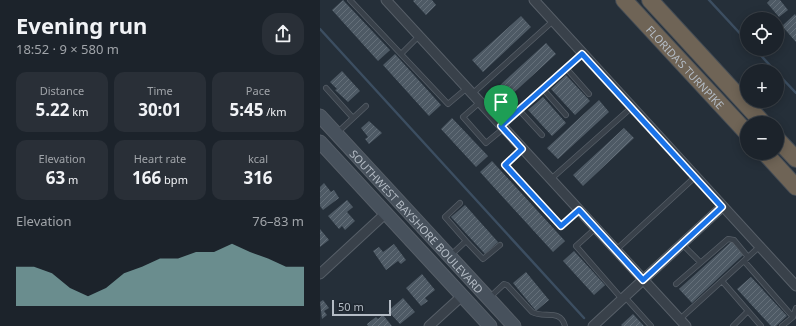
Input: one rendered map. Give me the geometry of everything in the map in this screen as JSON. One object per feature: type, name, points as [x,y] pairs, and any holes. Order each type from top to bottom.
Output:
[{"type":"highway","name":"FLORIDA'S TURNPIKE","points":[[624,0],[740,125]]},
{"type":"highway","name":"FLORIDA'S TURNPIKE","points":[[650,0],[757,116]]},
{"type":"highway","points":[[784,146],[796,159]]},
{"type":"highway","points":[[771,160],[796,187]]},
{"type":"main road","name":"SOUTHWEST BAYSHORE BOULEVARD","points":[[320,116],[514,326]]},
{"type":"main road","name":"SOUTHWEST BAYSHORE BOULEVARD","points":[[321,144],[490,326]]},
{"type":"main road","points":[[321,144],[336,150],[379,197],[385,198],[393,195]]},
{"type":"main road","points":[[386,213],[405,215],[442,258],[452,258]]},
{"type":"street","points":[[386,0],[683,322]]},
{"type":"street","points":[[534,0],[694,177],[796,286]]},
{"type":"street","points":[[593,326],[722,207]]},
{"type":"street","points":[[320,274],[386,213]]},
{"type":"street","points":[[429,326],[462,296]]},
{"type":"lane","points":[[350,0],[448,104],[470,91],[553,21]]},
{"type":"lane","points":[[401,54],[419,36]]},
{"type":"lane","points":[[480,102],[463,117],[486,143],[519,110],[582,54]]},
{"type":"lane","points":[[566,68],[589,94]]},
{"type":"lane","points":[[326,88],[353,118]]},
{"type":"lane","points":[[543,89],[566,115]]},
{"type":"lane","points":[[336,134],[366,106]]},
{"type":"lane","points":[[551,179],[632,108]]},
{"type":"lane","points":[[519,110],[542,135]]},
{"type":"lane","points":[[522,149],[505,165],[561,226],[579,210]]},
{"type":"lane","points":[[616,250],[694,177]]},
{"type":"lane","points":[[460,203],[444,217],[483,259],[500,244]]},
{"type":"lane","points":[[596,228],[576,246],[652,326]]},
{"type":"lane","points":[[676,284],[728,238],[734,240],[748,257]]},
{"type":"lane","points":[[452,258],[466,241]]},
{"type":"lane","points":[[682,244],[700,262]]},
{"type":"lane","points":[[683,322],[722,281],[759,247]]},
{"type":"lane","points":[[744,261],[793,317]]},
{"type":"lane","points":[[722,281],[761,326]]},
{"type":"lane","points":[[489,298],[504,284],[507,285],[536,315],[554,314],[562,319],[565,326]]},
{"type":"lane","points":[[782,326],[793,317],[796,308]]},
{"type":"lane","points":[[733,326],[748,311]]},
{"type":"building","points":[[343,0],[390,50],[378,61],[332,10]]},
{"type":"building","points":[[432,0],[436,5],[426,15],[413,1]]},
{"type":"building","points":[[770,0],[780,0],[788,10],[784,13],[775,12],[767,3]]},
{"type":"building","points":[[795,14],[796,42],[784,28],[784,24]]},
{"type":"building","points":[[521,16],[531,27],[483,72],[472,60]]},
{"type":"building","points":[[546,43],[556,54],[508,98],[498,87]]},
{"type":"building","points":[[395,54],[441,105],[429,116],[383,65]]},
{"type":"building","points":[[342,71],[360,91],[348,102],[335,90],[337,89],[330,82]]},
{"type":"building","points":[[566,75],[590,101],[575,115],[551,89]]},
{"type":"building","points":[[543,97],[566,123],[552,136],[528,110]]},
{"type":"building","points":[[599,100],[609,112],[558,159],[547,148]]},
{"type":"building","points":[[452,118],[488,156],[476,167],[441,129]]},
{"type":"building","points":[[369,121],[382,133],[369,144],[365,139],[368,137],[361,128]]},
{"type":"building","points":[[624,128],[634,138],[583,186],[573,175]]},
{"type":"building","points":[[492,161],[565,241],[553,252],[480,172]]},
{"type":"building","points":[[324,183],[331,192],[334,190],[339,198],[323,210],[320,206],[320,187]]},
{"type":"building","points":[[347,200],[353,207],[347,212],[355,221],[345,230],[342,226],[339,229],[328,216]]},
{"type":"building","points":[[465,205],[498,242],[485,254],[451,217]]},
{"type":"building","points":[[320,229],[329,240],[320,247]]},
{"type":"building","points":[[732,241],[744,254],[692,303],[679,289]]},
{"type":"building","points":[[394,244],[406,260],[401,264],[398,261],[386,270],[373,251],[379,247],[383,252]]},
{"type":"building","points":[[574,251],[605,285],[594,295],[563,261]]},
{"type":"building","points":[[526,272],[549,300],[536,311],[513,283]]},
{"type":"building","points":[[422,274],[435,290],[425,298],[428,301],[421,306],[406,288]]},
{"type":"building","points":[[751,277],[787,316],[776,326],[771,326],[737,289]]},
{"type":"building","points":[[403,298],[415,312],[400,324],[388,311]]},
{"type":"building","points":[[323,300],[329,308],[324,311],[327,315],[322,319],[320,302]]},
{"type":"building","points":[[633,314],[644,326],[621,325]]},
{"type":"building","points":[[383,315],[392,326],[368,326],[367,324],[376,317],[378,319]]},
{"type":"waterway","points":[[709,0],[740,33]]},
{"type":"waterway","points":[[320,29],[584,318]]},
{"type":"waterway","points":[[761,56],[769,64]]},
{"type":"waterway","points":[[784,80],[796,93]]},
{"type":"route","points":[[582,54],[722,207],[643,280],[579,210],[561,226],[505,165],[522,149],[501,126],[582,54]]}]
